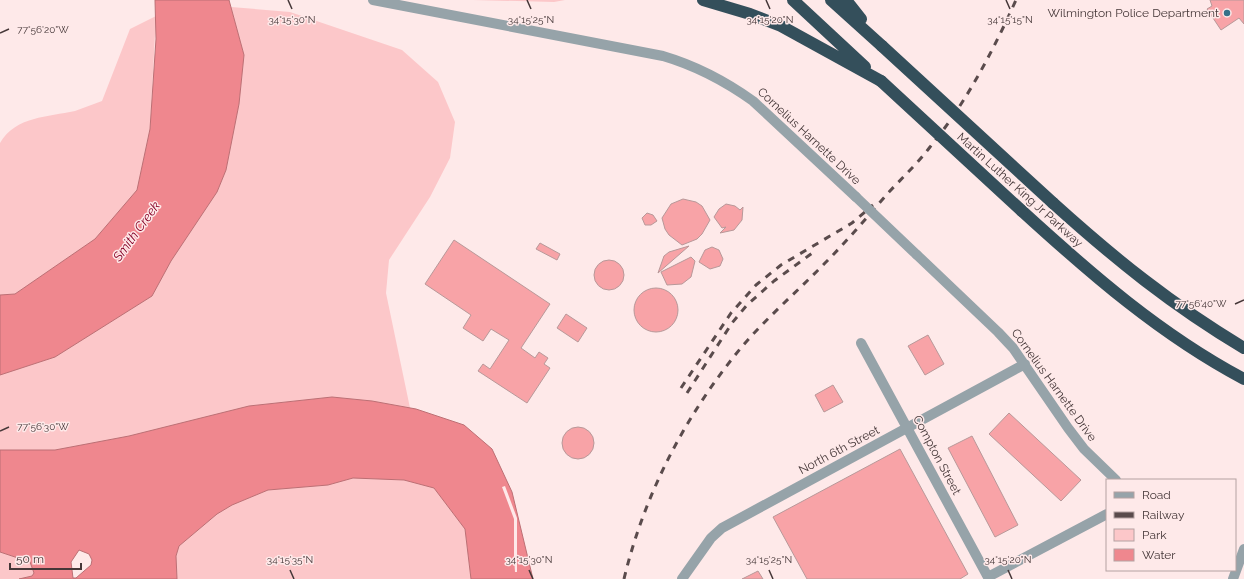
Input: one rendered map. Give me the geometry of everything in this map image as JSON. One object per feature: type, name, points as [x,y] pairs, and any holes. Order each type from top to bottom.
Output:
[{"type":"highway","points":[[703,0],[750,14],[781,26],[881,81]]},
{"type":"highway","name":"Martin Luther King Jr Parkway","points":[[793,0],[1073,258],[1125,301],[1175,336],[1244,379]]},
{"type":"highway","name":"Martin Luther King Jr Parkway","points":[[831,0],[1053,203],[1136,276],[1181,309],[1244,348]]},
{"type":"highway","points":[[846,0],[882,46]]},
{"type":"street","name":"Cornelius Harnette Drive","points":[[373,0],[657,54],[697,67],[729,84],[753,100],[998,332],[1025,364],[1084,449],[1115,479]]},
{"type":"street","name":"Compton Street","points":[[861,343],[989,578]]},
{"type":"street","name":"North 6th Street","points":[[682,579],[711,538],[722,528],[908,429],[1025,364]]},
{"type":"street","points":[[989,578],[1106,515]]},
{"type":"street","points":[[1236,571],[1244,548]]},
{"type":"green space","points":[[473,0],[565,0],[554,2]]},
{"type":"green space","points":[[231,7],[290,12],[402,50],[438,82],[455,122],[450,158],[430,197],[389,260],[386,293],[410,408],[372,401],[332,397],[249,406],[129,436],[55,450],[0,450],[0,375],[55,357],[152,296],[171,261],[217,192],[226,170],[239,104],[244,55]]},
{"type":"green space","points":[[156,16],[150,129],[137,190],[95,239],[15,294],[0,295],[0,143],[15,127],[33,119],[75,111],[102,101],[130,29]]},
{"type":"green space","points":[[353,478],[404,480],[434,488],[465,529],[471,579],[177,579],[176,556],[179,546],[217,514],[232,505],[268,490],[328,485]]},
{"type":"green space","points":[[0,552],[30,562],[34,573],[32,576],[19,579],[0,579]]},
{"type":"water","name":"Smith Creek","points":[[155,0],[229,0],[244,55],[239,104],[226,170],[217,192],[171,261],[152,296],[55,357],[0,375],[0,295],[15,294],[95,239],[137,190],[150,129],[156,39]]},
{"type":"water","points":[[332,397],[372,401],[416,409],[464,425],[492,449],[512,492],[533,579],[471,579],[465,529],[434,488],[404,480],[353,478],[328,485],[268,490],[232,505],[217,514],[179,546],[176,556],[177,579],[19,579],[32,576],[34,573],[30,562],[0,552],[0,450],[55,450],[129,436],[249,406]],"holes":[[[79,550],[89,554],[92,560],[91,565],[76,578],[73,578],[71,562]]]},
{"type":"pier","points":[[505,486],[517,518],[517,572],[515,572],[514,558],[514,519],[502,487]]},
{"type":"building","name":"Wilmington Police Department","points":[[1210,0],[1244,0],[1244,24],[1239,18],[1221,30],[1207,9],[1212,6]]},
{"type":"building","points":[[683,199],[696,202],[702,206],[710,220],[702,234],[697,239],[682,245],[669,235],[665,229],[662,218],[671,204]]},
{"type":"building","points":[[726,204],[735,206],[740,210],[743,207],[742,220],[734,230],[720,233],[726,227],[722,228],[714,217],[719,209]]},
{"type":"building","points":[[647,213],[653,215],[657,221],[651,225],[645,225],[642,218]]},
{"type":"building","points":[[454,240],[550,304],[521,348],[535,358],[539,352],[548,358],[544,364],[550,368],[527,403],[478,371],[483,364],[490,369],[509,340],[491,329],[483,341],[463,328],[471,315],[425,284]]},
{"type":"building","points":[[540,243],[560,254],[557,260],[536,249]]},
{"type":"building","points":[[689,246],[658,273],[664,256],[669,252]]},
{"type":"building","points":[[712,247],[719,250],[723,259],[720,266],[710,269],[699,262],[705,250]]},
{"type":"building","points":[[691,257],[695,261],[691,277],[682,284],[667,285],[661,272]]},
{"type":"building","points":[[609,260],[620,264],[624,275],[620,286],[609,290],[598,286],[594,275],[598,264]]},
{"type":"building","points":[[652,288],[660,288],[672,294],[678,306],[678,314],[672,326],[660,332],[652,332],[640,326],[634,314],[634,306],[640,294]]},
{"type":"building","points":[[566,314],[587,328],[578,342],[557,328]]},
{"type":"building","points":[[928,335],[944,364],[925,375],[908,346]]},
{"type":"building","points":[[833,385],[843,402],[824,412],[815,395]]},
{"type":"building","points":[[1009,413],[1081,480],[1061,501],[989,434]]},
{"type":"building","points":[[575,427],[581,427],[591,434],[594,443],[593,449],[587,456],[581,459],[575,459],[565,452],[562,446],[562,440],[569,430]]},
{"type":"building","points":[[972,436],[1018,525],[995,537],[948,448]]},
{"type":"building","points":[[900,449],[968,574],[960,579],[807,579],[773,517]]},
{"type":"building","points":[[758,571],[763,579],[742,579]]},
{"type":"railway","points":[[624,579],[632,548],[655,487],[684,429],[701,401],[740,349],[858,228],[930,147],[967,95],[998,38],[1016,0]]},
{"type":"railway","points":[[681,388],[731,313],[756,285],[781,265],[852,223],[873,205]]},
{"type":"railway","points":[[687,393],[732,323],[747,305],[774,281],[815,251]]},
{"type":"place","name":"Wilmington Police Department","points":[[1227,13]]}]
